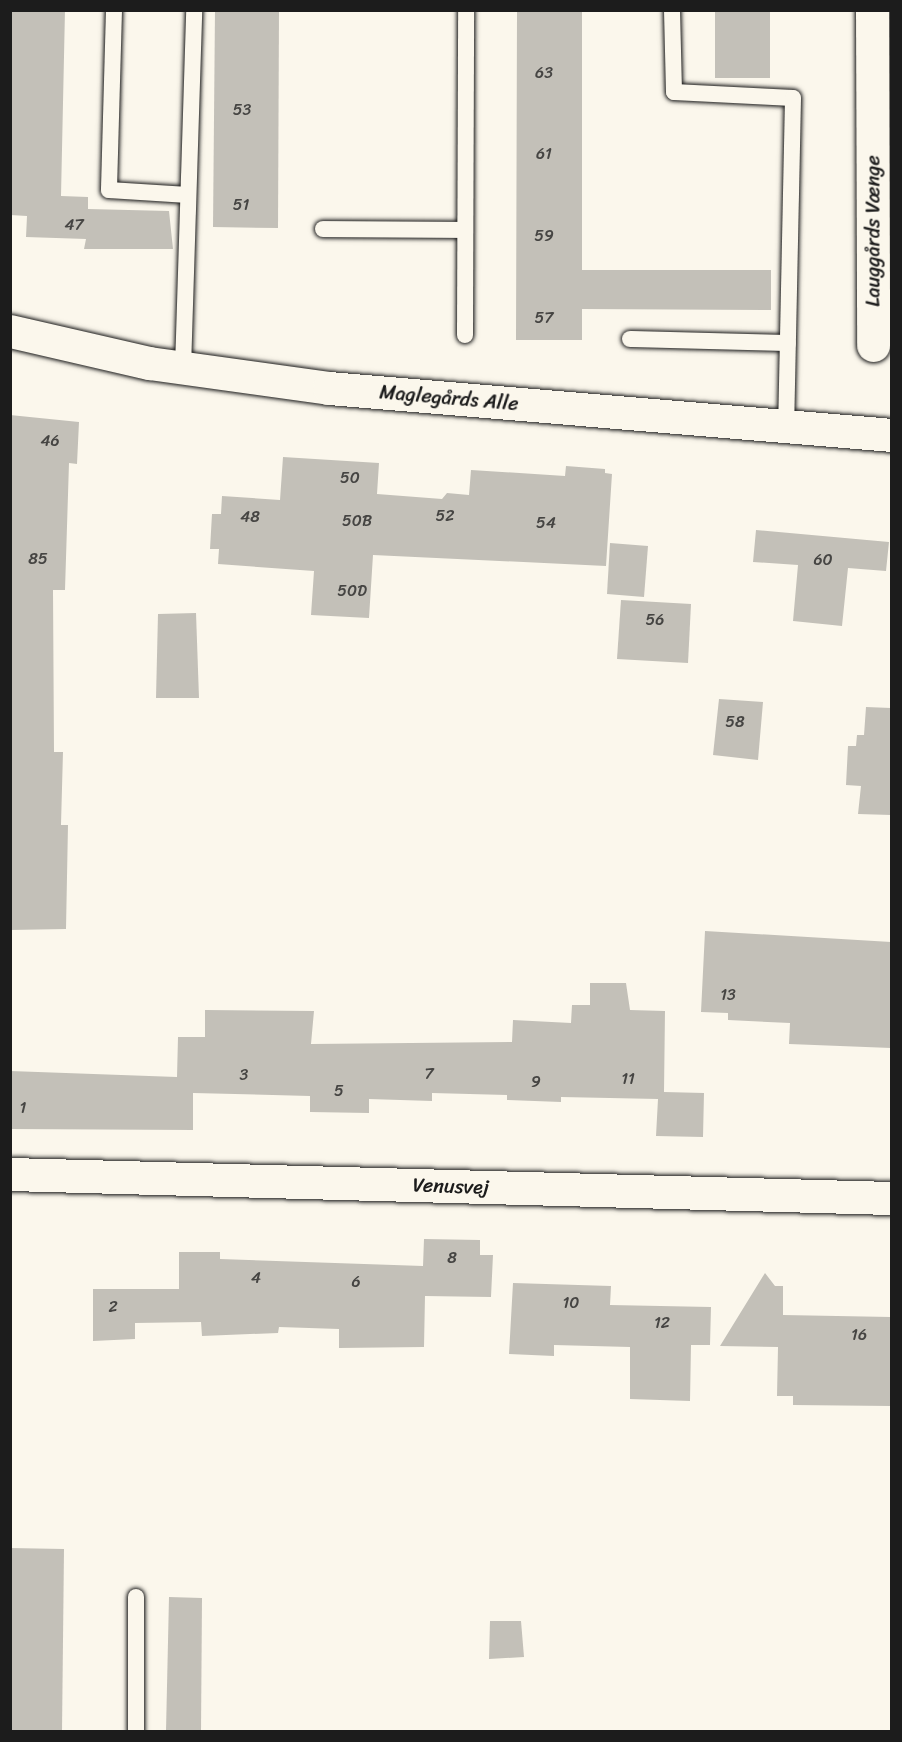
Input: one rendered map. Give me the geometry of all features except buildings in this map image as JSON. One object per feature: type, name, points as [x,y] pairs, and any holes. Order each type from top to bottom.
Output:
[{"type":"street","name":"Lauggårds Vænge","points":[[872,10],[882,117],[873,345]]},
{"type":"street","name":"Maglegårds Alle","points":[[10,331],[183,368],[329,388],[891,435]]},
{"type":"street","name":"Venusvej","points":[[10,1174],[891,1198]]},
{"type":"lane","points":[[114,10],[109,190],[188,195]]},
{"type":"lane","points":[[183,368],[194,10]]},
{"type":"lane","points":[[465,335],[466,10]]},
{"type":"lane","points":[[672,10],[674,92],[793,98],[786,426]]},
{"type":"lane","points":[[323,229],[465,230]]},
{"type":"lane","points":[[630,339],[788,343]]},
{"type":"lane","points":[[136,1597],[136,1731]]}]
